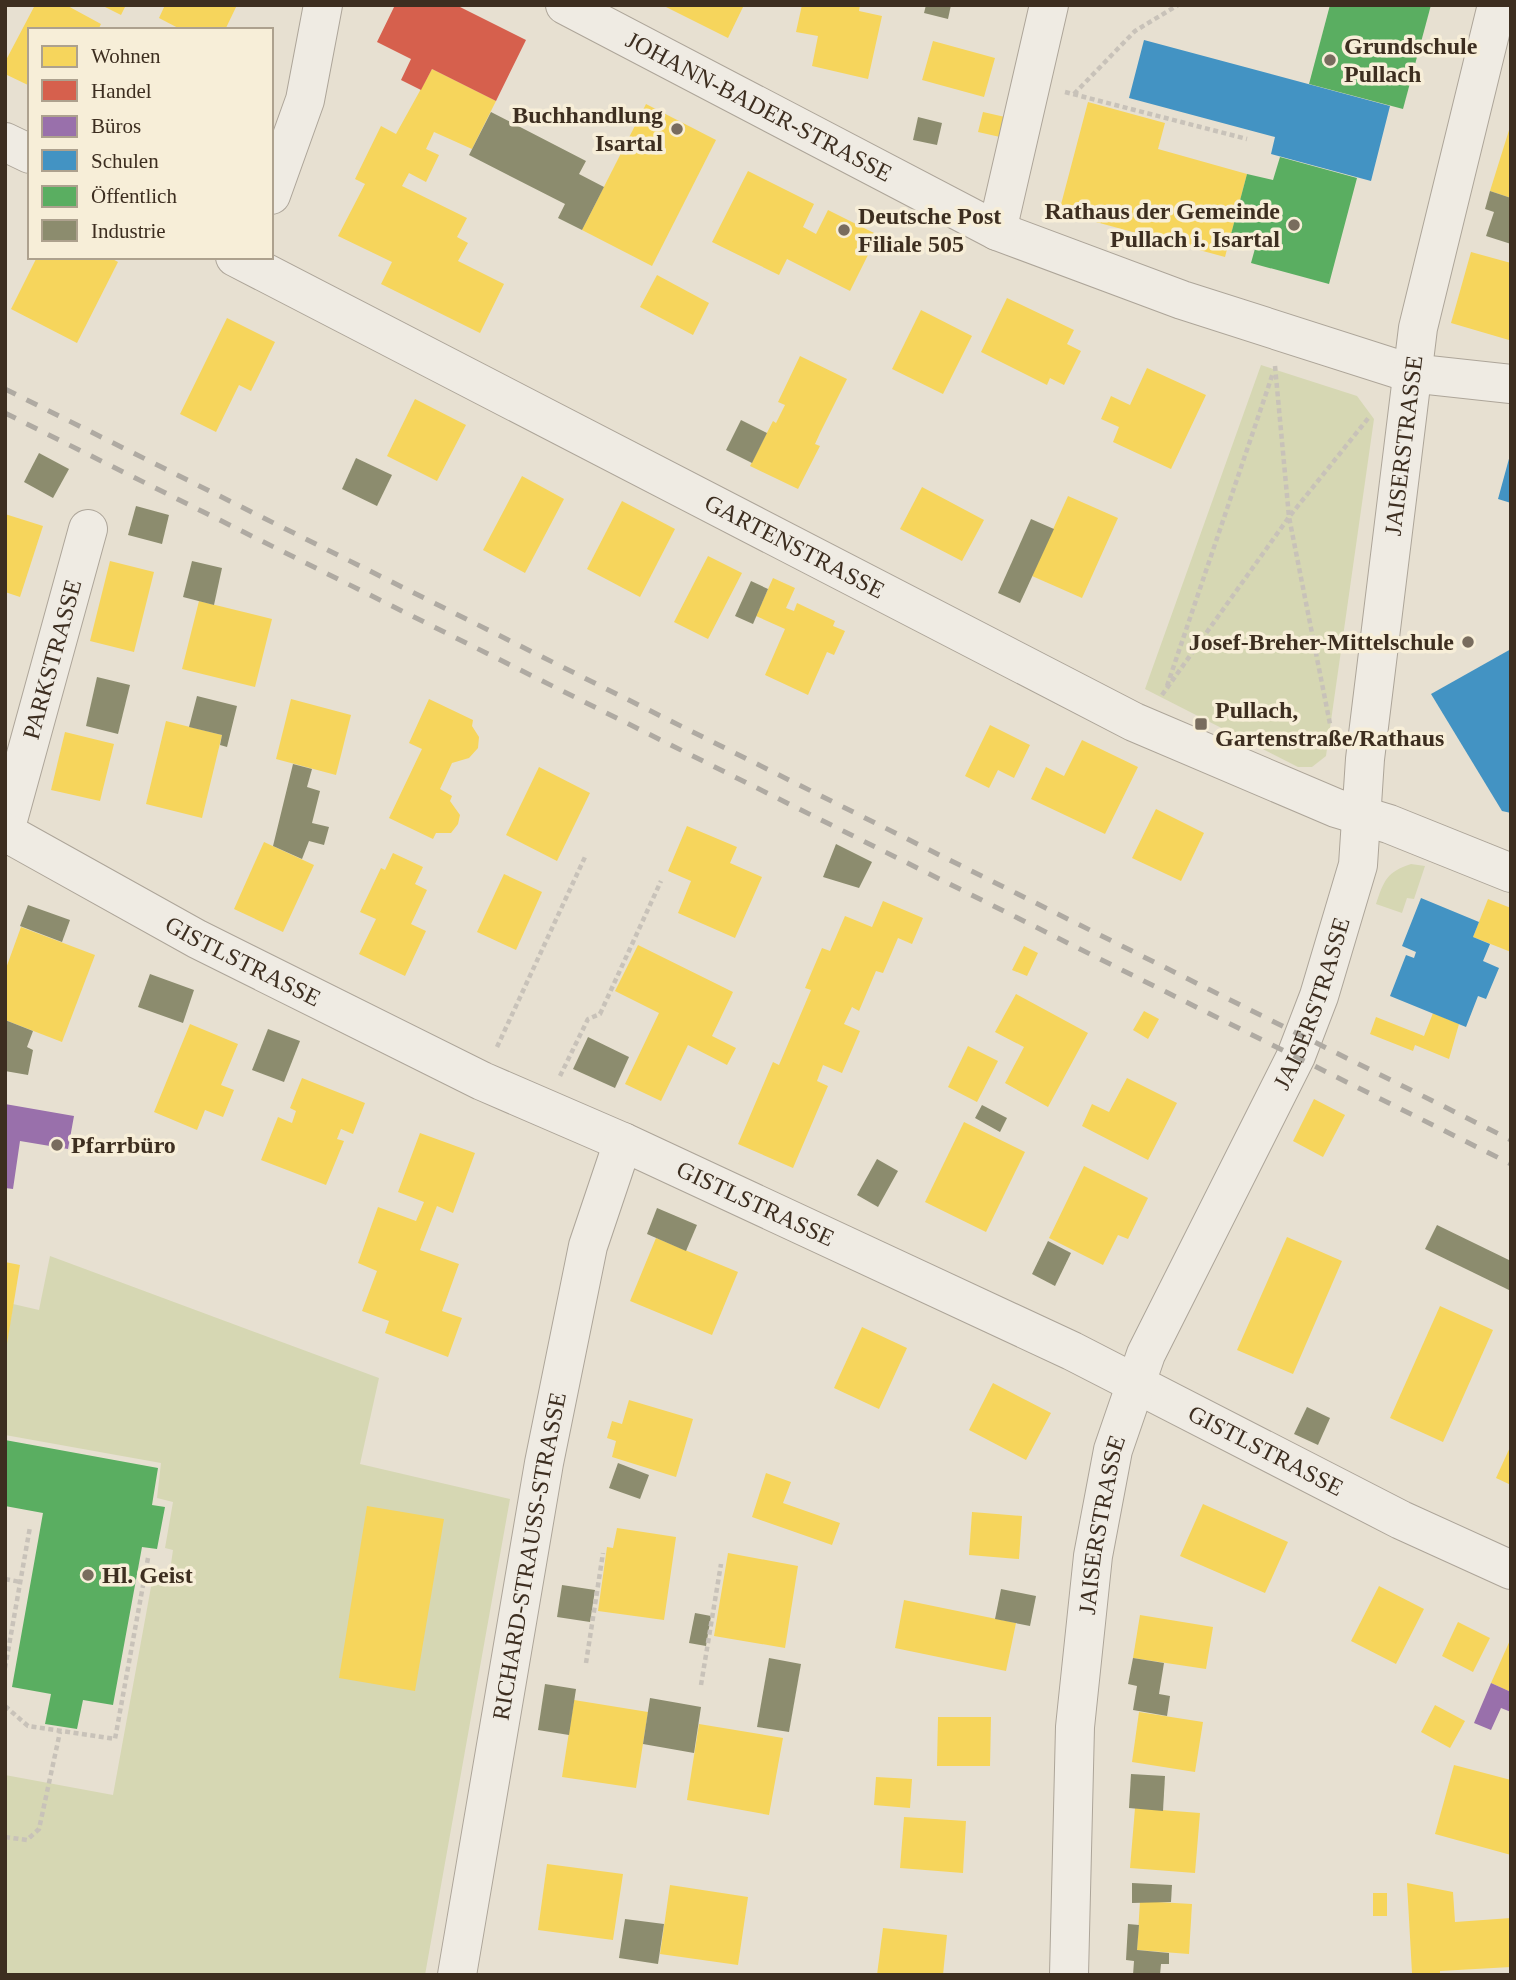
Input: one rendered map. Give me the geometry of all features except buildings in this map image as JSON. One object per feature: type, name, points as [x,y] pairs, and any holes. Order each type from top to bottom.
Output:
[{"type":"street","points":[[273,189],[305,100],[323,5]]},
{"type":"street","name":"JOHANN-BADER-STRASSE","points":[[565,5],[997,231],[1182,300],[1279,351],[1410,373],[1511,384]]},
{"type":"street","points":[[997,231],[1049,5]]},
{"type":"street","name":"JAISERSTRASSE","points":[[1069,1975],[1075,1727],[1093,1556],[1112,1450],[1134,1382],[1296,1056],[1319,996],[1358,865],[1365,759],[1407,435],[1410,373],[1497,5]]},
{"type":"street","points":[[5,142],[28,153]]},
{"type":"street","name":"GARTENSTRASSE","points":[[240,259],[1134,722],[1336,808],[1362,815],[1511,873]]},
{"type":"street","name":"PARKSTRASSE","points":[[5,831],[88,528]]},
{"type":"street","name":"GISTLSTRASSE","points":[[5,831],[197,939],[482,1080],[623,1142],[1134,1382],[1401,1520],[1511,1570]]},
{"type":"street","name":"RICHARD-STRAUSS-STRASSE","points":[[457,1975],[544,1463],[588,1246],[623,1142]]},
{"type":"path","points":[[1074,95],[1135,31],[1178,5]]},
{"type":"path","points":[[1031,83],[1247,139]]},
{"type":"path","points":[[1279,351],[1289,517],[1329,720]]},
{"type":"path","points":[[1165,692],[1279,351]]},
{"type":"path","points":[[1134,722],[1165,692],[1289,517],[1361,424],[1379,408]]},
{"type":"path","points":[[482,1080],[585,857]]},
{"type":"path","points":[[544,1108],[588,1019],[600,1014],[661,881]]},
{"type":"path","points":[[5,1668],[30,1527]]},
{"type":"path","points":[[586,1663],[603,1553]]},
{"type":"path","points":[[5,1706],[28,1726],[114,1739],[148,1558]]},
{"type":"path","points":[[701,1685],[721,1564]]},
{"type":"path","points":[[5,1579],[20,1581]]},
{"type":"path","points":[[5,1837],[27,1840],[39,1829],[60,1732]]},
{"type":"green space","points":[[1261,365],[1357,396],[1374,419],[1326,756],[1312,767],[1298,767],[1145,689]]},
{"type":"green space","points":[[1411,864],[1425,866],[1414,899],[1407,898],[1402,913],[1376,904],[1381,889],[1391,874]]},
{"type":"green space","points":[[50,1256],[379,1378],[360,1464],[510,1499],[425,1975],[5,1975],[5,1775],[113,1795],[153,1576],[169,1578],[173,1550],[165,1548],[173,1502],[157,1498],[161,1463],[5,1435],[5,1355],[13,1304],[39,1310]]},
{"type":"railway","points":[[5,389],[1511,1140]]},
{"type":"railway","points":[[5,413],[1511,1164]]},
{"type":"place","name":"Grundschule Pullach","points":[[1330,60]]},
{"type":"place","name":"Buchhandlung Isartal","points":[[677,129]]},
{"type":"place","name":"Rathaus der Gemeinde Pullach i. Isartal","points":[[1294,225]]},
{"type":"place","name":"Deutsche Post Filiale 505","points":[[844,230]]},
{"type":"place","name":"Josef-Breher-Mittelschule","points":[[1468,642]]},
{"type":"place","name":"Pullach, Gartenstraße/Rathaus","points":[[1201,724]]},
{"type":"place","name":"Pfarrbüro","points":[[57,1145]]},
{"type":"place","name":"Hl. Geist","points":[[88,1575]]}]
